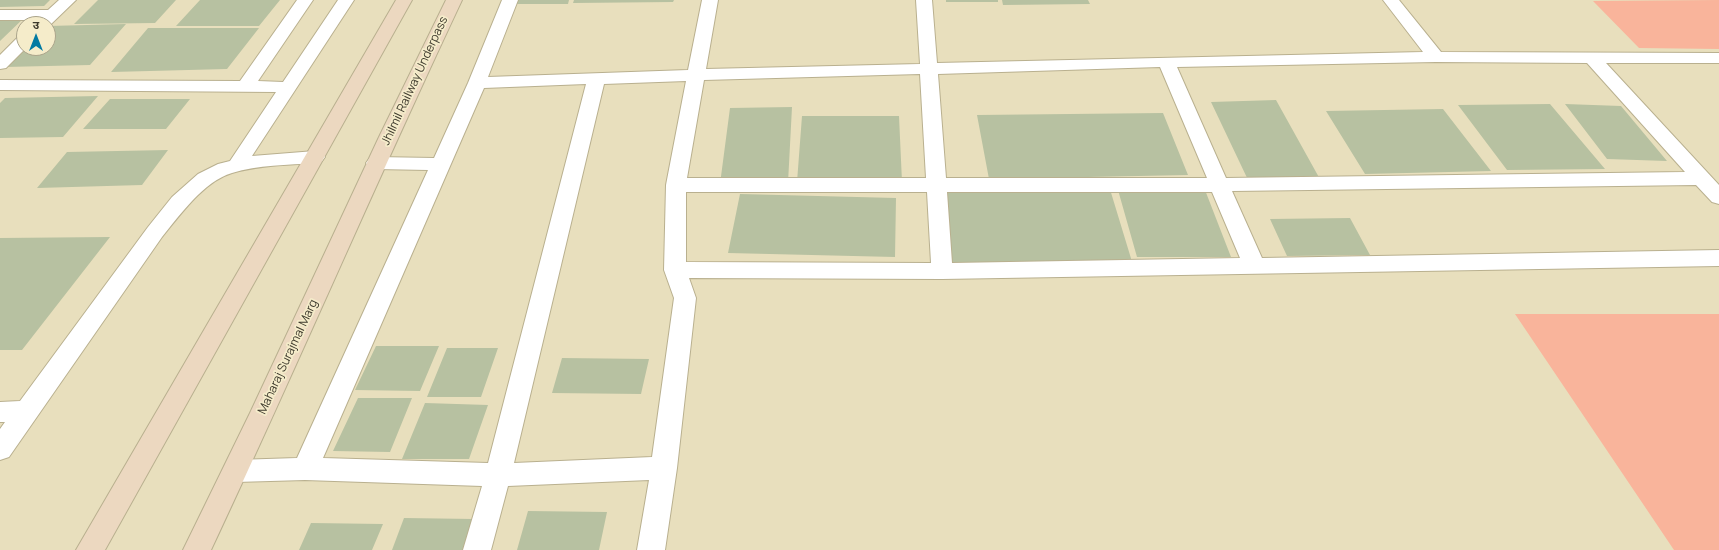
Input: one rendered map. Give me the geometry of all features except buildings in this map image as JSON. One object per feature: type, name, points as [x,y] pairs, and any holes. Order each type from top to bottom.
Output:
[{"type":"main road","points":[[90,550],[404,0]]},
{"type":"main road","name":"Jhilmil Railway Underpass","points":[[376,163],[454,0]]},
{"type":"main road","name":"Maharaj Surajmal Marg","points":[[197,550],[236,471],[376,163]]},
{"type":"street","points":[[50,16],[68,0]]},
{"type":"street","points":[[246,86],[305,0]]},
{"type":"street","points":[[236,166],[346,0]]},
{"type":"street","points":[[305,469],[477,83],[510,0]]},
{"type":"street","points":[[651,550],[664,468],[685,298],[675,270],[676,184],[710,0]]},
{"type":"street","points":[[924,0],[935,184],[942,271]]},
{"type":"street","points":[[1391,0],[1436,58]]},
{"type":"street","points":[[0,15],[16,16]]},
{"type":"street","points":[[0,64],[16,49]]},
{"type":"street","points":[[477,83],[596,80],[697,75],[1166,62],[1436,58],[1716,60]]},
{"type":"street","points":[[1591,58],[1719,197]]},
{"type":"street","points":[[1166,62],[1254,265]]},
{"type":"street","points":[[477,550],[498,475],[596,80]]},
{"type":"street","points":[[0,85],[289,87]]},
{"type":"street","points":[[0,449],[155,232],[179,202],[205,179],[225,168],[254,162],[315,157]]},
{"type":"street","points":[[376,163],[440,164]]},
{"type":"street","points":[[676,184],[1220,184],[1702,178]]},
{"type":"street","points":[[675,270],[942,271],[1719,258]]},
{"type":"street","points":[[0,412],[27,411]]},
{"type":"street","points":[[236,471],[305,469],[498,475],[664,468]]},
{"type":"shaded area","points":[[1719,0],[1719,49],[1639,48],[1593,1]]},
{"type":"shaded area","points":[[1515,314],[1719,314],[1719,550],[1674,550]]}]
